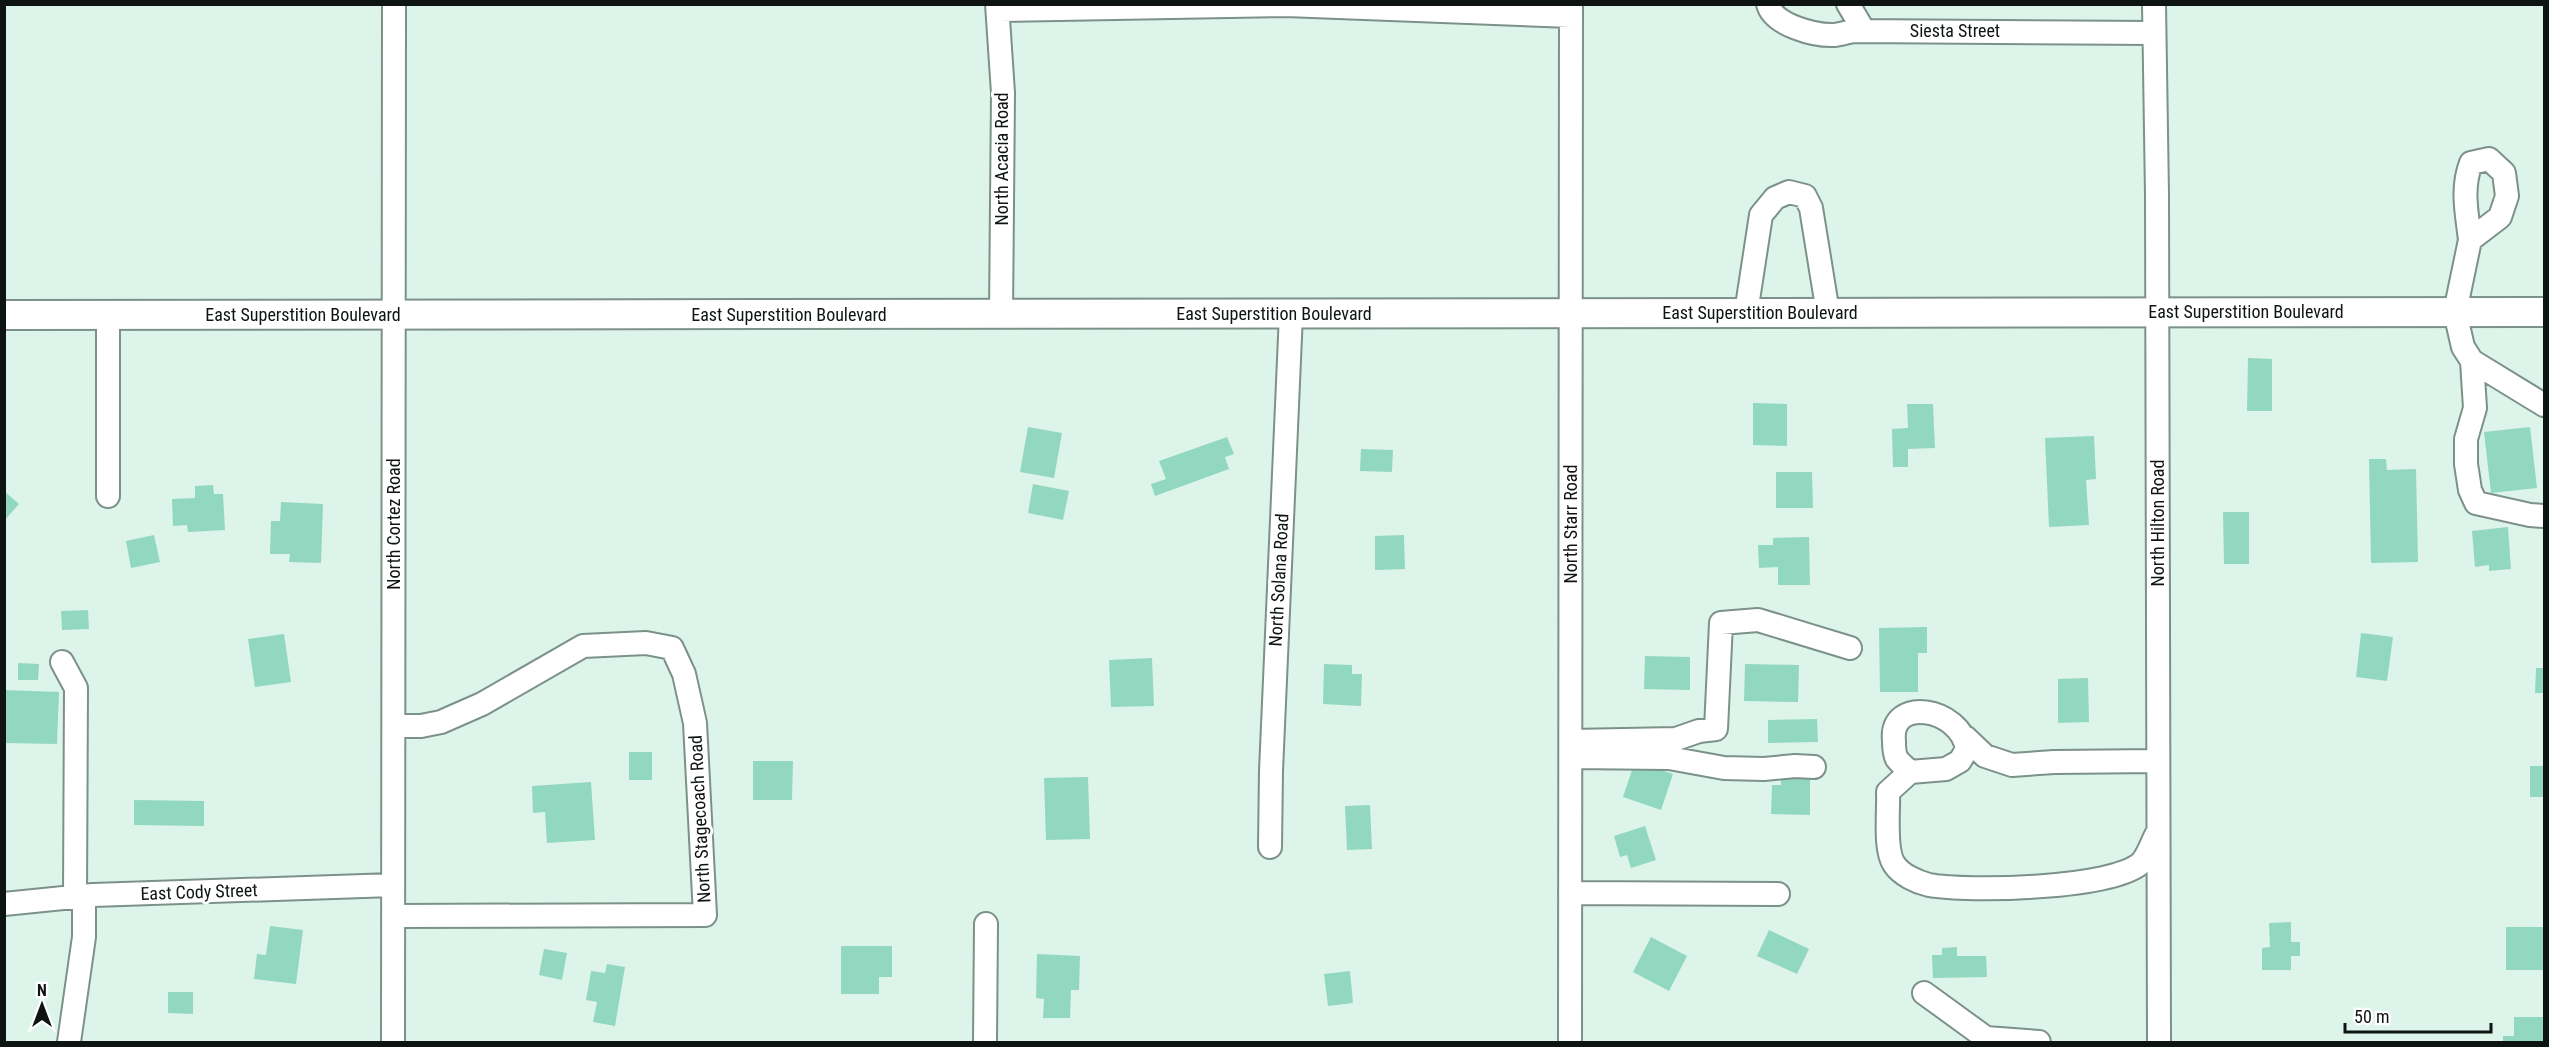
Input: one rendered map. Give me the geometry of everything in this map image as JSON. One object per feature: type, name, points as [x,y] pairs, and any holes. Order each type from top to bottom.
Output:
[{"type":"main road","name":"East Superstition Boulevard","points":[[4,315],[2544,312]]},
{"type":"street","name":"North Cortez Road","points":[[393,1042],[394,4]]},
{"type":"street","name":"Siesta Street","points":[[1768,4],[1770,13],[1779,20],[1806,30],[1834,35],[1864,31],[2154,33]]},
{"type":"street","points":[[1848,4],[1864,31]]},
{"type":"street","name":"North Hilton Road","points":[[2154,4],[2159,1042]]},
{"type":"street","points":[[997,7],[1286,5],[1571,10]]},
{"type":"street","name":"North Acacia Road","points":[[997,7],[1003,93],[1001,315]]},
{"type":"street","name":"North Starr Road","points":[[1570,1042],[1571,10]]},
{"type":"street","points":[[1746,313],[1761,215],[1774,198],[1790,192],[1805,196],[1811,208],[1828,313]]},
{"type":"street","points":[[2470,240],[2455,312],[2463,347],[2472,361],[2544,405]]},
{"type":"street","name":"North Solana Road","points":[[1270,847],[1271,771],[1291,314]]},
{"type":"street","points":[[108,315],[108,496]]},
{"type":"street","points":[[2472,361],[2475,408],[2466,439],[2470,490],[2476,503],[2544,516]]},
{"type":"street","points":[[1570,749],[1676,739],[1699,731],[1716,729],[1721,623],[1758,620],[1850,648]]},
{"type":"street","name":"North Stagecoach Road","points":[[393,916],[705,915],[695,723],[684,674],[672,648],[646,643],[583,646],[482,704],[441,722],[421,726],[394,726]]},
{"type":"street","points":[[62,662],[76,688],[79,897],[84,937],[69,1042]]},
{"type":"street","points":[[1910,772],[1895,757],[1893,736],[1897,722],[1906,715],[1918,712],[1935,713],[1947,719],[1985,756],[2012,765],[2158,761]]},
{"type":"street","points":[[1965,737],[1967,749],[1959,761],[1946,769],[1910,772],[1888,792],[1889,848],[1893,863],[1903,874],[1928,885],[1972,888],[2063,884],[2096,879],[2123,872],[2141,862],[2158,831]]},
{"type":"street","points":[[1570,749],[1669,758],[1724,768],[1764,769],[1796,765],[1814,767]]},
{"type":"street","name":"East Cody Street","points":[[4,904],[79,897],[393,885]]},
{"type":"street","points":[[1570,893],[1778,894]]},
{"type":"street","points":[[986,924],[986,1042]]},
{"type":"street","points":[[1924,993],[1986,1038],[2039,1042]]},
{"type":"building","points":[[2248,358],[2272,359],[2272,411],[2247,411]]},
{"type":"building","points":[[1753,403],[1787,404],[1787,446],[1753,445]]},
{"type":"building","points":[[1907,404],[1933,404],[1935,448],[1908,449],[1908,467],[1893,467],[1892,429],[1908,428]]},
{"type":"building","points":[[1028,427],[1062,433],[1054,478],[1020,472]]},
{"type":"building","points":[[2530,427],[2537,488],[2491,493],[2484,432]]},
{"type":"building","points":[[2094,436],[2096,479],[2086,480],[2089,525],[2049,527],[2045,438]]},
{"type":"building","points":[[1227,437],[1234,454],[1225,457],[1229,469],[1155,496],[1151,484],[1166,479],[1159,461]]},
{"type":"building","points":[[1361,449],[1393,450],[1392,472],[1360,471]]},
{"type":"building","points":[[2369,459],[2386,459],[2387,470],[2416,469],[2418,562],[2371,563]]},
{"type":"building","points":[[1776,472],[1812,472],[1813,508],[1776,508]]},
{"type":"building","points":[[1033,484],[1069,491],[1063,520],[1028,513]]},
{"type":"building","points":[[213,485],[214,494],[223,494],[225,530],[188,532],[187,525],[173,526],[172,499],[195,498],[195,486]]},
{"type":"building","points":[[4,491],[19,504],[4,521]]},
{"type":"building","points":[[281,502],[323,504],[321,563],[289,562],[290,554],[270,554],[271,521],[280,521]]},
{"type":"building","points":[[2223,512],[2249,512],[2249,564],[2224,564]]},
{"type":"building","points":[[2508,527],[2511,569],[2489,571],[2489,565],[2475,567],[2472,531]]},
{"type":"building","points":[[154,535],[160,562],[131,568],[126,541]]},
{"type":"building","points":[[1404,535],[1405,569],[1375,570],[1375,536]]},
{"type":"building","points":[[1809,537],[1810,585],[1778,585],[1778,567],[1759,568],[1758,545],[1773,545],[1773,538]]},
{"type":"building","points":[[88,610],[89,629],[62,630],[61,611]]},
{"type":"building","points":[[1927,627],[1927,653],[1918,653],[1918,692],[1880,692],[1879,628]]},
{"type":"building","points":[[2361,633],[2393,637],[2387,681],[2356,677]]},
{"type":"building","points":[[284,634],[291,682],[255,687],[248,639]]},
{"type":"building","points":[[1645,656],[1690,657],[1690,690],[1644,689]]},
{"type":"building","points":[[1152,658],[1154,706],[1111,707],[1109,660]]},
{"type":"building","points":[[18,663],[39,664],[38,680],[18,680]]},
{"type":"building","points":[[1324,664],[1352,665],[1352,674],[1362,674],[1361,706],[1323,704]]},
{"type":"building","points":[[1745,664],[1799,665],[1798,702],[1744,701]]},
{"type":"building","points":[[2536,668],[2544,668],[2544,693],[2535,693]]},
{"type":"building","points":[[2088,678],[2089,722],[2058,723],[2058,679]]},
{"type":"building","points":[[4,690],[59,692],[57,744],[4,743]]},
{"type":"building","points":[[1817,719],[1818,742],[1768,743],[1768,720]]},
{"type":"building","points":[[629,752],[652,752],[652,780],[629,780]]},
{"type":"building","points":[[753,761],[793,761],[792,800],[753,800]]},
{"type":"building","points":[[1635,761],[1673,774],[1661,810],[1623,797]]},
{"type":"building","points":[[2530,766],[2544,766],[2544,797],[2530,797]]},
{"type":"building","points":[[1781,775],[1810,776],[1810,815],[1771,814],[1772,785],[1781,785]]},
{"type":"building","points":[[1088,777],[1090,839],[1046,840],[1044,778]]},
{"type":"building","points":[[591,782],[595,840],[547,843],[545,812],[533,813],[532,786]]},
{"type":"building","points":[[134,800],[204,801],[204,826],[134,825]]},
{"type":"building","points":[[1370,805],[1372,849],[1347,850],[1345,806]]},
{"type":"building","points":[[1645,826],[1656,860],[1631,868],[1627,855],[1620,857],[1614,836]]},
{"type":"building","points":[[2291,922],[2291,942],[2300,942],[2300,956],[2291,956],[2291,970],[2262,970],[2262,948],[2270,947],[2269,923]]},
{"type":"building","points":[[270,926],[303,930],[296,984],[254,979],[257,954],[266,955]]},
{"type":"building","points":[[2506,927],[2543,927],[2543,970],[2506,970]]},
{"type":"building","points":[[1769,930],[1809,949],[1797,974],[1757,956]]},
{"type":"building","points":[[1651,937],[1687,956],[1669,991],[1633,972]]},
{"type":"building","points":[[841,946],[892,946],[892,977],[879,977],[879,994],[841,994]]},
{"type":"building","points":[[1957,947],[1957,956],[1986,956],[1987,977],[1933,978],[1932,955],[1942,955],[1942,948]]},
{"type":"building","points":[[544,949],[567,953],[562,980],[539,975]]},
{"type":"building","points":[[1037,954],[1080,956],[1079,990],[1071,990],[1070,1018],[1043,1018],[1044,999],[1036,998]]},
{"type":"building","points":[[607,964],[625,967],[615,1026],[593,1022],[597,1002],[586,1000],[591,971],[605,973]]},
{"type":"building","points":[[1350,971],[1353,1003],[1328,1006],[1324,974]]},
{"type":"building","points":[[168,992],[193,992],[193,1014],[168,1013]]},
{"type":"building","points":[[2514,1017],[2544,1017],[2544,1042],[2503,1042],[2503,1036],[2514,1036]]}]
